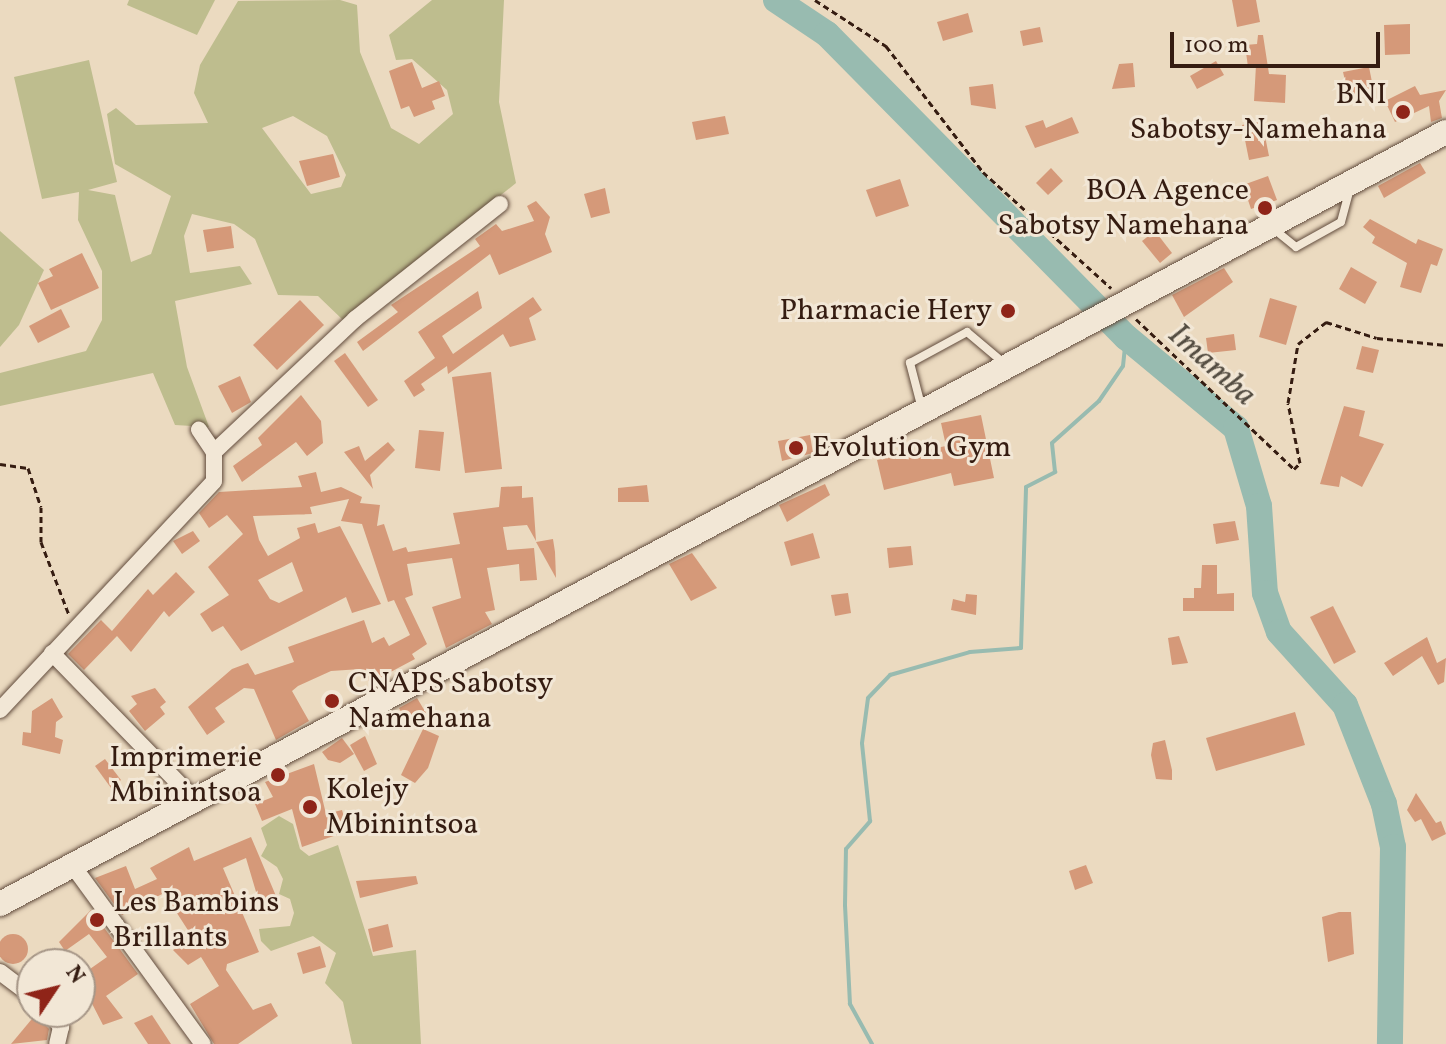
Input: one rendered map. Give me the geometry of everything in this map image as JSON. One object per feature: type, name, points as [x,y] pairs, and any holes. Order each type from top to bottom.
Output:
[{"type":"main road","points":[[0,904],[1274,229],[1446,132]]},
{"type":"street","points":[[214,452],[355,319],[500,204]]},
{"type":"street","points":[[0,710],[208,490],[218,468],[214,452],[199,430]]},
{"type":"street","points":[[52,653],[197,802]]},
{"type":"street","points":[[73,866],[203,1044]]},
{"type":"lane","points":[[923,414],[910,363],[967,332],[1010,368]]},
{"type":"path","points":[[815,0],[886,46],[983,172],[1116,292],[1122,310],[1294,469],[1300,463],[1288,403],[1298,344],[1326,322],[1377,338],[1446,345]]},
{"type":"path","points":[[0,464],[28,468],[41,507],[41,542],[75,629]]},
{"type":"shaded area","points":[[129,0],[215,0],[197,35],[127,5]]},
{"type":"shaded area","points":[[340,0],[357,5],[360,52],[391,128],[419,144],[453,114],[447,90],[412,59],[396,60],[389,35],[432,0],[504,0],[499,102],[516,183],[344,321],[318,296],[278,295],[255,239],[234,224],[192,214],[184,236],[190,273],[240,266],[252,284],[175,301],[187,367],[209,427],[175,425],[153,373],[0,406],[0,373],[86,351],[102,320],[102,271],[78,220],[79,192],[42,199],[14,77],[89,60],[117,182],[88,190],[115,195],[131,262],[151,254],[171,196],[115,164],[107,114],[116,108],[136,125],[208,123],[194,93],[200,65],[238,1]],"holes":[[[293,116],[327,136],[346,175],[341,187],[311,194],[262,128]]]},
{"type":"shaded area","points":[[0,231],[44,270],[19,325],[0,347]]},
{"type":"shaded area","points":[[279,816],[293,824],[300,849],[309,856],[338,845],[373,956],[416,950],[421,1044],[352,1044],[343,1002],[325,983],[336,953],[313,936],[271,951],[261,941],[259,929],[290,926],[294,913],[290,899],[279,894],[283,879],[277,867],[261,856],[267,845],[261,828]]},
{"type":"building","points":[[1232,0],[1256,0],[1260,22],[1237,27]]},
{"type":"building","points":[[968,13],[973,32],[943,41],[937,22]]},
{"type":"building","points":[[1410,24],[1410,54],[1385,55],[1384,25]]},
{"type":"building","points":[[1040,27],[1043,42],[1023,46],[1020,31]]},
{"type":"building","points":[[1258,35],[1263,35],[1269,74],[1286,75],[1285,103],[1254,101],[1256,65],[1248,67],[1245,45],[1257,44]]},
{"type":"building","points":[[1216,61],[1224,75],[1197,89],[1190,76]]},
{"type":"building","points":[[412,62],[422,88],[439,81],[445,96],[432,101],[435,109],[414,117],[409,106],[401,109],[389,71]]},
{"type":"building","points":[[1133,63],[1135,87],[1112,89],[1119,64]]},
{"type":"building","points":[[1369,67],[1374,92],[1349,98],[1343,72]]},
{"type":"building","points":[[993,84],[996,109],[971,105],[969,87]]},
{"type":"building","points":[[1415,86],[1420,95],[1446,90],[1439,101],[1442,118],[1431,122],[1429,106],[1395,122],[1385,101]]},
{"type":"building","points":[[725,116],[729,134],[696,140],[692,122]]},
{"type":"building","points":[[1072,117],[1079,133],[1035,148],[1025,126],[1043,120],[1046,128]]},
{"type":"building","points":[[1262,121],[1269,156],[1249,160],[1242,125]]},
{"type":"building","points":[[333,154],[340,177],[307,186],[299,161]]},
{"type":"building","points":[[1420,163],[1426,173],[1384,198],[1378,186]]},
{"type":"building","points":[[1051,168],[1063,181],[1048,195],[1036,183]]},
{"type":"building","points":[[1268,176],[1277,200],[1251,209],[1243,185]]},
{"type":"building","points":[[900,179],[909,206],[876,217],[866,190]]},
{"type":"building","points":[[605,188],[610,213],[591,218],[584,194]]},
{"type":"building","points":[[536,201],[550,217],[545,234],[552,252],[499,275],[490,254],[363,351],[357,342],[398,312],[391,305],[480,246],[475,239],[496,224],[502,231],[534,221],[527,206]]},
{"type":"building","points":[[1370,219],[1416,244],[1418,239],[1443,249],[1437,266],[1431,264],[1421,293],[1400,287],[1407,263],[1372,243],[1375,237],[1363,227]]},
{"type":"building","points":[[231,226],[234,248],[207,252],[203,230]]},
{"type":"building","points":[[1155,231],[1172,253],[1160,263],[1142,241]]},
{"type":"building","points":[[82,253],[99,288],[51,310],[38,283],[53,276],[49,269]]},
{"type":"building","points":[[1351,267],[1377,282],[1365,304],[1339,289]]},
{"type":"building","points":[[1224,268],[1233,282],[1184,317],[1172,295]]},
{"type":"building","points":[[478,291],[482,308],[442,336],[453,354],[533,297],[542,310],[529,318],[536,340],[510,347],[503,334],[448,374],[447,366],[421,384],[425,390],[414,397],[404,381],[435,358],[418,332]]},
{"type":"building","points":[[1270,298],[1297,306],[1286,345],[1259,337]]},
{"type":"building","points":[[300,300],[324,325],[277,370],[253,345]]},
{"type":"building","points":[[61,309],[70,327],[38,343],[29,326]]},
{"type":"building","points":[[1234,334],[1236,350],[1208,353],[1206,338]]},
{"type":"building","points":[[1362,346],[1379,350],[1373,373],[1356,369]]},
{"type":"building","points":[[345,353],[378,400],[368,407],[334,361]]},
{"type":"building","points":[[491,372],[502,469],[465,473],[452,377]]},
{"type":"building","points":[[240,376],[251,402],[232,413],[218,386]]},
{"type":"building","points":[[301,395],[321,421],[323,443],[307,456],[296,442],[242,482],[233,466],[262,445],[258,438]]},
{"type":"building","points":[[1344,406],[1365,411],[1359,436],[1384,444],[1362,487],[1341,476],[1339,487],[1320,484]]},
{"type":"building","points":[[981,415],[994,478],[954,486],[951,473],[884,490],[877,460],[946,446],[941,423]]},
{"type":"building","points":[[419,430],[444,432],[440,471],[415,468]]},
{"type":"building","name":"Evolution Gym","points":[[810,435],[813,453],[782,461],[778,441]]},
{"type":"building","points":[[388,442],[395,450],[370,475],[373,489],[344,452],[359,446],[365,461]]},
{"type":"building","points":[[316,472],[321,492],[341,487],[362,497],[360,503],[380,505],[377,526],[384,524],[393,551],[406,547],[408,552],[460,544],[453,513],[499,507],[501,487],[522,486],[522,498],[533,497],[536,541],[527,525],[503,527],[507,550],[534,548],[537,580],[520,581],[519,564],[487,568],[495,610],[485,612],[492,624],[446,648],[432,607],[461,598],[452,558],[407,564],[413,595],[405,598],[427,644],[412,654],[415,659],[370,683],[361,669],[331,671],[298,686],[292,691],[309,721],[276,740],[254,689],[244,688],[215,708],[225,722],[207,735],[188,707],[232,669],[248,663],[255,675],[294,662],[288,647],[364,620],[372,643],[384,637],[389,646],[410,635],[394,600],[388,602],[362,524],[341,521],[349,499],[310,507],[312,514],[253,516],[259,540],[268,556],[300,538],[297,528],[315,523],[318,533],[340,526],[381,604],[352,613],[346,597],[241,651],[223,626],[212,632],[200,614],[229,595],[208,567],[243,534],[227,515],[209,528],[199,513],[219,492],[302,487],[298,476]],"holes":[[[292,562],[303,591],[279,603],[270,599],[258,580]]]},
{"type":"building","points":[[825,484],[830,495],[787,522],[779,505]]},
{"type":"building","points":[[647,485],[649,502],[618,502],[618,488]]},
{"type":"building","points":[[1235,521],[1239,540],[1216,544],[1213,524]]},
{"type":"building","points":[[193,531],[200,541],[182,554],[173,541]]},
{"type":"building","points":[[813,533],[820,558],[791,566],[784,542]]},
{"type":"building","points":[[553,539],[555,552],[556,578],[536,542]]},
{"type":"building","points":[[911,546],[913,565],[889,568],[887,548]]},
{"type":"building","points":[[692,553],[717,588],[691,601],[669,564]]},
{"type":"building","points":[[1202,565],[1217,565],[1217,594],[1234,593],[1234,611],[1183,611],[1183,598],[1194,598],[1194,588],[1201,588]]},
{"type":"building","points":[[176,572],[195,592],[169,617],[164,611],[131,652],[117,636],[84,670],[68,654],[101,620],[112,631],[148,589],[153,595]]},
{"type":"building","points":[[848,593],[851,613],[835,616],[831,595]]},
{"type":"building","points":[[966,594],[977,595],[976,615],[951,610],[953,599],[965,602]]},
{"type":"building","points":[[1333,606],[1356,652],[1334,664],[1310,617]]},
{"type":"building","points":[[1179,636],[1188,663],[1172,665],[1168,638]]},
{"type":"building","points":[[1427,637],[1437,663],[1446,658],[1444,682],[1438,685],[1422,656],[1393,676],[1384,663]]},
{"type":"building","points":[[155,688],[166,702],[160,707],[165,714],[145,731],[129,711],[137,704],[131,696]]},
{"type":"building","points":[[52,698],[63,717],[56,722],[55,737],[63,740],[60,754],[22,745],[23,732],[31,733],[32,711]]},
{"type":"building","points":[[417,698],[426,713],[408,724],[399,708]]},
{"type":"building","points":[[1295,712],[1305,745],[1216,771],[1206,738]]},
{"type":"building","points":[[423,729],[439,736],[428,768],[415,783],[401,775]]},
{"type":"building","points":[[365,736],[377,764],[364,771],[350,745]]},
{"type":"building","points":[[342,738],[354,754],[340,763],[328,760],[322,752]]},
{"type":"building","points":[[1165,740],[1172,780],[1156,779],[1151,755],[1153,743]]},
{"type":"building","points":[[105,759],[121,780],[111,788],[95,766]]},
{"type":"building","name":"Kolejy Mbinintsoa","points":[[314,764],[326,814],[342,810],[348,831],[302,847],[292,809],[262,821],[255,804],[273,797],[265,782]]},
{"type":"building","points":[[1416,793],[1436,823],[1441,821],[1446,834],[1432,841],[1421,819],[1415,822],[1407,810]]},
{"type":"building","points":[[251,837],[276,896],[259,902],[246,858],[223,868],[259,952],[227,964],[226,970],[253,1010],[271,1003],[278,1016],[238,1044],[214,1044],[190,1004],[219,986],[201,957],[188,965],[173,950],[193,938],[164,893],[122,915],[95,878],[126,866],[135,889],[157,879],[150,868],[189,847],[194,861]]},
{"type":"building","points":[[1086,865],[1093,883],[1075,890],[1069,871]]},
{"type":"building","points":[[416,876],[418,884],[360,898],[356,881]]},
{"type":"building","points":[[91,910],[138,974],[106,996],[123,1018],[103,1025],[96,1011],[96,965],[107,957],[89,934],[69,948],[63,948],[59,942]]},
{"type":"building","points":[[1351,912],[1354,954],[1328,962],[1322,917]]},
{"type":"building","points":[[388,924],[393,947],[373,952],[368,929]]},
{"type":"building","points":[[7,935],[19,935],[28,948],[16,948],[16,964],[7,963],[-1,955],[-1,943]]},
{"type":"building","points":[[320,946],[326,967],[303,974],[297,953]]},
{"type":"building","points":[[152,1015],[171,1044],[148,1044],[134,1023]]},
{"type":"building","points":[[24,1028],[49,1029],[47,1040],[11,1044]]},
{"type":"waterway","name":"Imamba","points":[[776,0],[827,34],[1126,337],[1236,428],[1259,506],[1265,593],[1279,632],[1345,705],[1384,804],[1393,847],[1390,1044]]},
{"type":"waterway","points":[[872,1044],[850,1004],[845,905],[846,849],[870,821],[862,743],[868,698],[890,675],[970,652],[1021,648],[1026,487],[1055,472],[1052,443],[1099,401],[1123,366],[1126,337]]},
{"type":"place","name":"BNI Sabotsy-Namehana","points":[[1403,112]]},
{"type":"place","name":"BOA Agence Sabotsy Namehana","points":[[1265,208]]},
{"type":"place","name":"Pharmacie Hery","points":[[1008,311]]},
{"type":"place","name":"Evolution Gym","points":[[796,448]]},
{"type":"place","name":"CNAPS Sabotsy Namehana","points":[[332,701]]},
{"type":"place","name":"Imprimerie Mbinintsoa","points":[[278,775]]},
{"type":"place","name":"Kolejy Mbinintsoa","points":[[310,807]]},
{"type":"place","name":"Les Bambins Brillants","points":[[97,920]]}]
